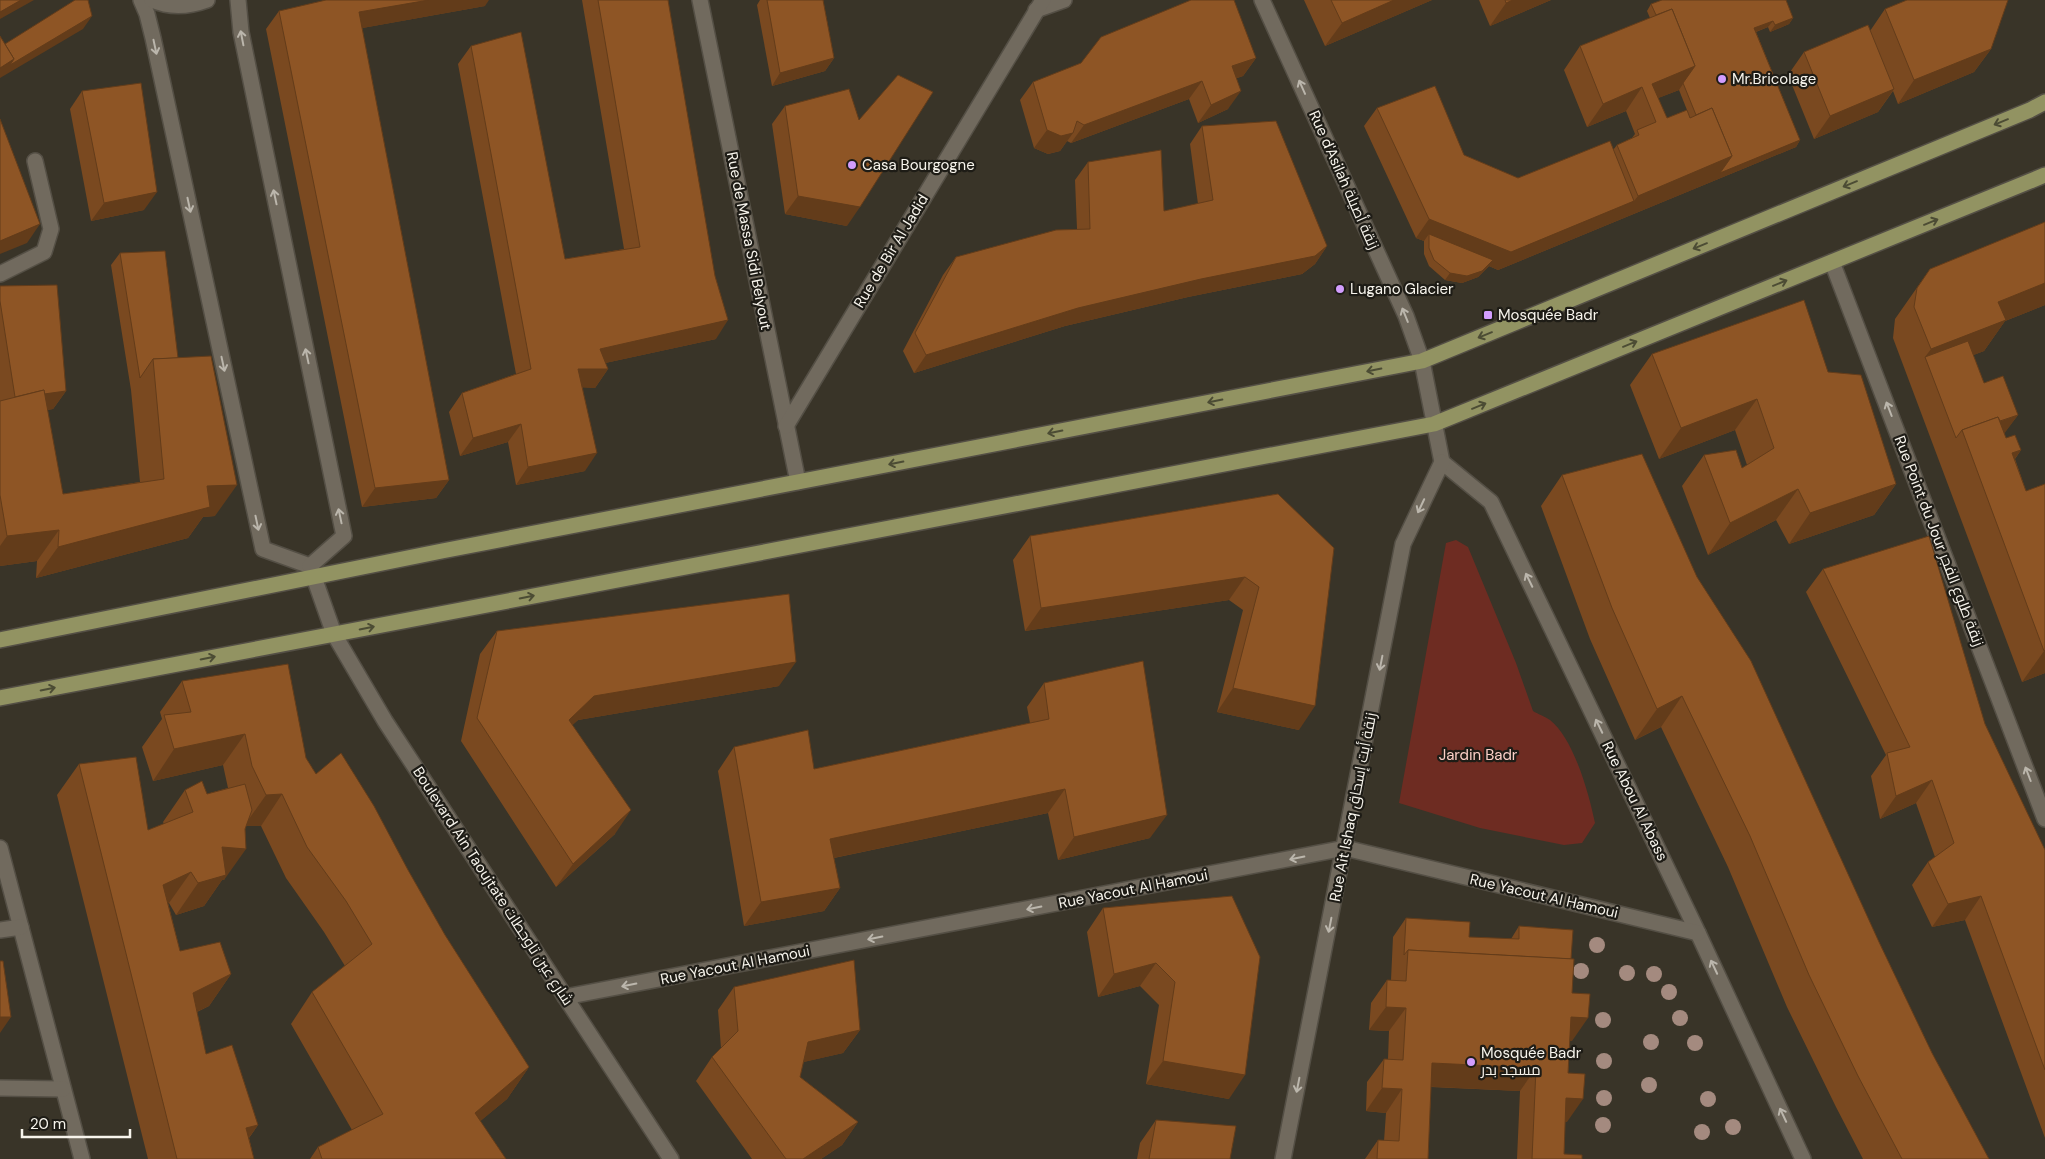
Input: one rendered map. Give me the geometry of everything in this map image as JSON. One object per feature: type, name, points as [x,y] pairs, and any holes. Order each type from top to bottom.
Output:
[{"type":"main road","points":[[0,640],[312,572],[442,551],[1422,361],[2011,118],[2045,102]]},
{"type":"main road","points":[[0,698],[1434,424],[2045,175]]},
{"type":"street","points":[[141,0],[147,14],[153,38],[263,549],[312,572],[344,536],[241,32],[238,0]]},
{"type":"street","points":[[152,0],[173,6],[193,5],[207,0]]},
{"type":"street","name":"Rue de Massa Sidi Belyout","points":[[700,0],[798,482]]},
{"type":"street","points":[[1040,5],[1064,0]]},
{"type":"street","name":"Rue d'Asilah زنقة أصيلة","points":[[1262,0],[1406,316],[1422,361],[1442,462]]},
{"type":"street","name":"Rue de Bir Al Jadid","points":[[786,426],[1040,5]]},
{"type":"street","points":[[0,274],[44,252],[51,230],[35,161]]},
{"type":"street","name":"Rue Point du Jour زنقة طلوع الفجر","points":[[1832,262],[2045,819]]},
{"type":"street","name":"Rue Ait Ishaq زنقة أيت إسحاق","points":[[1284,1159],[1403,544],[1442,462]]},
{"type":"street","name":"Rue Abou Al Abass","points":[[1442,462],[1491,502],[1698,933],[1803,1159]]},
{"type":"street","name":"Boulevard Ain Taoujtate شارع عين تاوجطات","points":[[312,572],[334,634],[385,721],[671,1159]]},
{"type":"street","points":[[0,848],[82,1159]]},
{"type":"street","name":"Rue Yacout Al Hamoui","points":[[565,997],[1345,848],[1698,933]]},
{"type":"street","points":[[0,930],[21,928]]},
{"type":"street","points":[[0,1088],[63,1089]]},
{"type":"green space","name":"Jardin Badr","points":[[1456,540],[1468,547],[1516,663],[1533,711],[1550,720],[1559,729],[1573,753],[1589,797],[1595,823],[1582,843],[1564,845],[1480,828],[1399,803],[1446,543]]},
{"type":"building","points":[[0,0],[21,0],[0,12]]},
{"type":"building","points":[[75,0],[88,0],[92,16],[10,65],[14,59],[5,44]]},
{"type":"building","points":[[326,0],[429,0],[359,12],[449,480],[375,488],[279,11]]},
{"type":"building","points":[[598,0],[668,0],[715,276],[728,320],[600,349],[608,369],[578,369],[597,453],[528,467],[521,424],[473,438],[462,393],[531,369],[471,46],[521,32],[565,259],[640,247]]},
{"type":"building","points":[[767,0],[823,0],[834,58],[780,73]]},
{"type":"building","points":[[1191,0],[1234,0],[1256,58],[1232,66],[1241,91],[1211,105],[1202,81],[1084,125],[1077,121],[1073,133],[1061,136],[1047,130],[1033,82],[1081,63],[1101,37]]},
{"type":"building","points":[[1331,0],[1394,0],[1342,23]]},
{"type":"building","points":[[1662,0],[1786,0],[1793,18],[1775,25],[1773,21],[1754,28],[1800,140],[1720,173],[1732,156],[1712,108],[1696,115],[1683,83],[1695,66],[1672,9],[1656,15],[1651,4]]},
{"type":"building","points":[[1907,0],[2008,0],[1991,49],[1914,80],[1885,9]]},
{"type":"building","points":[[1672,9],[1695,66],[1652,84],[1667,118],[1687,110],[1690,118],[1712,108],[1732,156],[1638,196],[1617,145],[1639,135],[1637,130],[1656,122],[1642,87],[1603,104],[1580,46]]},
{"type":"building","points":[[1868,25],[1894,89],[1830,116],[1804,52]]},
{"type":"building","points":[[0,36],[14,59],[0,68]]},
{"type":"building","points":[[898,75],[933,92],[860,207],[798,196],[785,106],[849,89],[859,120]]},
{"type":"building","points":[[141,83],[157,192],[104,203],[82,91]]},
{"type":"building","points":[[1435,86],[1464,155],[1518,178],[1610,141],[1634,201],[1511,252],[1429,219],[1377,108]]},
{"type":"building","points":[[0,119],[40,224],[0,241]]},
{"type":"building","points":[[1276,121],[1327,246],[1315,256],[1201,279],[1078,308],[926,355],[915,333],[956,257],[1056,230],[1090,229],[1088,162],[1161,150],[1164,211],[1213,200],[1202,126]]},
{"type":"building","points":[[2045,222],[2045,283],[1998,302],[2006,320],[1931,349],[1914,307],[1917,288],[1930,269]]},
{"type":"building","points":[[1429,234],[1493,260],[1482,271],[1467,276],[1450,273],[1434,260],[1429,248]]},
{"type":"building","points":[[165,251],[178,358],[153,359],[140,378],[120,253]]},
{"type":"building","points":[[57,285],[66,391],[44,394],[44,390],[15,397],[0,301],[0,286]]},
{"type":"building","points":[[1804,300],[1828,372],[1861,375],[1896,484],[1810,513],[1798,489],[1730,523],[1704,455],[1736,450],[1742,468],[1774,448],[1757,399],[1681,428],[1652,354]]},
{"type":"building","points":[[1968,341],[1984,383],[2003,376],[2018,415],[2000,421],[1998,417],[1962,430],[1956,438],[1925,357]]},
{"type":"building","points":[[211,356],[237,485],[207,486],[210,507],[58,547],[59,530],[7,536],[0,495],[0,401],[44,390],[63,494],[164,479],[153,359]]},
{"type":"building","points":[[1998,417],[2006,438],[2015,435],[2021,450],[2012,453],[2026,491],[2045,484],[2044,651],[1962,430]]},
{"type":"building","points":[[1642,454],[1697,577],[1751,661],[1879,942],[1932,1053],[1989,1159],[1902,1159],[1858,1076],[1809,975],[1750,836],[1682,696],[1657,709],[1612,608],[1562,475]]},
{"type":"building","points":[[1278,494],[1334,548],[1315,706],[1233,688],[1259,587],[1245,577],[1041,608],[1030,536]]},
{"type":"building","points":[[1929,536],[1985,724],[2045,850],[2045,1070],[1981,896],[1948,904],[1928,862],[1954,843],[1932,780],[1896,796],[1887,753],[1910,747],[1823,569]]},
{"type":"building","points":[[789,594],[796,662],[594,696],[569,720],[631,810],[573,864],[477,718],[497,631]]},
{"type":"building","points":[[1143,661],[1167,815],[1074,837],[1065,789],[830,839],[840,888],[761,902],[734,747],[808,730],[814,769],[1049,719],[1044,683]]},
{"type":"building","points":[[288,664],[306,758],[316,774],[341,753],[374,806],[445,935],[529,1067],[475,1113],[506,1159],[322,1159],[318,1147],[383,1114],[312,992],[372,944],[346,901],[307,847],[282,794],[266,795],[252,766],[245,734],[174,749],[164,715],[191,712],[182,681]]},
{"type":"building","points":[[136,757],[148,830],[193,812],[185,790],[202,781],[207,794],[245,784],[252,810],[245,829],[246,849],[222,847],[226,875],[198,883],[191,872],[163,885],[180,951],[220,942],[231,974],[193,993],[206,1054],[232,1045],[258,1125],[246,1128],[254,1159],[177,1159],[79,764]]},
{"type":"building","points":[[1232,896],[1260,957],[1245,1075],[1163,1061],[1175,982],[1156,963],[1114,974],[1103,908]]},
{"type":"building","points":[[1406,918],[1470,922],[1469,937],[1519,939],[1519,926],[1573,930],[1571,959],[1408,950],[1404,955]]},
{"type":"building","name":"Mosquée Badr مسجد بدر","points":[[1408,950],[1574,959],[1572,993],[1590,994],[1588,1018],[1571,1017],[1568,1073],[1585,1074],[1583,1099],[1566,1098],[1564,1154],[1582,1155],[1582,1159],[1532,1159],[1536,1068],[1432,1063],[1428,1159],[1377,1159],[1378,1140],[1399,1141],[1402,1089],[1382,1088],[1384,1059],[1403,1060],[1406,1008],[1386,1007],[1387,980],[1406,981]]},
{"type":"building","points":[[854,960],[860,1030],[808,1042],[800,1077],[858,1122],[803,1159],[786,1159],[712,1057],[738,1031],[734,987]]},
{"type":"building","points":[[0,961],[3,961],[11,1017],[0,1017]]},
{"type":"building","points":[[1156,1120],[1236,1126],[1230,1159],[1149,1159]]},
{"type":"place","name":"Mr.Bricolage","points":[[1722,79]]},
{"type":"place","name":"Casa Bourgogne","points":[[852,165]]},
{"type":"place","name":"Lugano Glacier","points":[[1340,289]]},
{"type":"place","name":"Mosquée Badr","points":[[1488,315]]},
{"type":"place","name":"Mosquée Badr مسجد بدر","points":[[1471,1062]]}]
